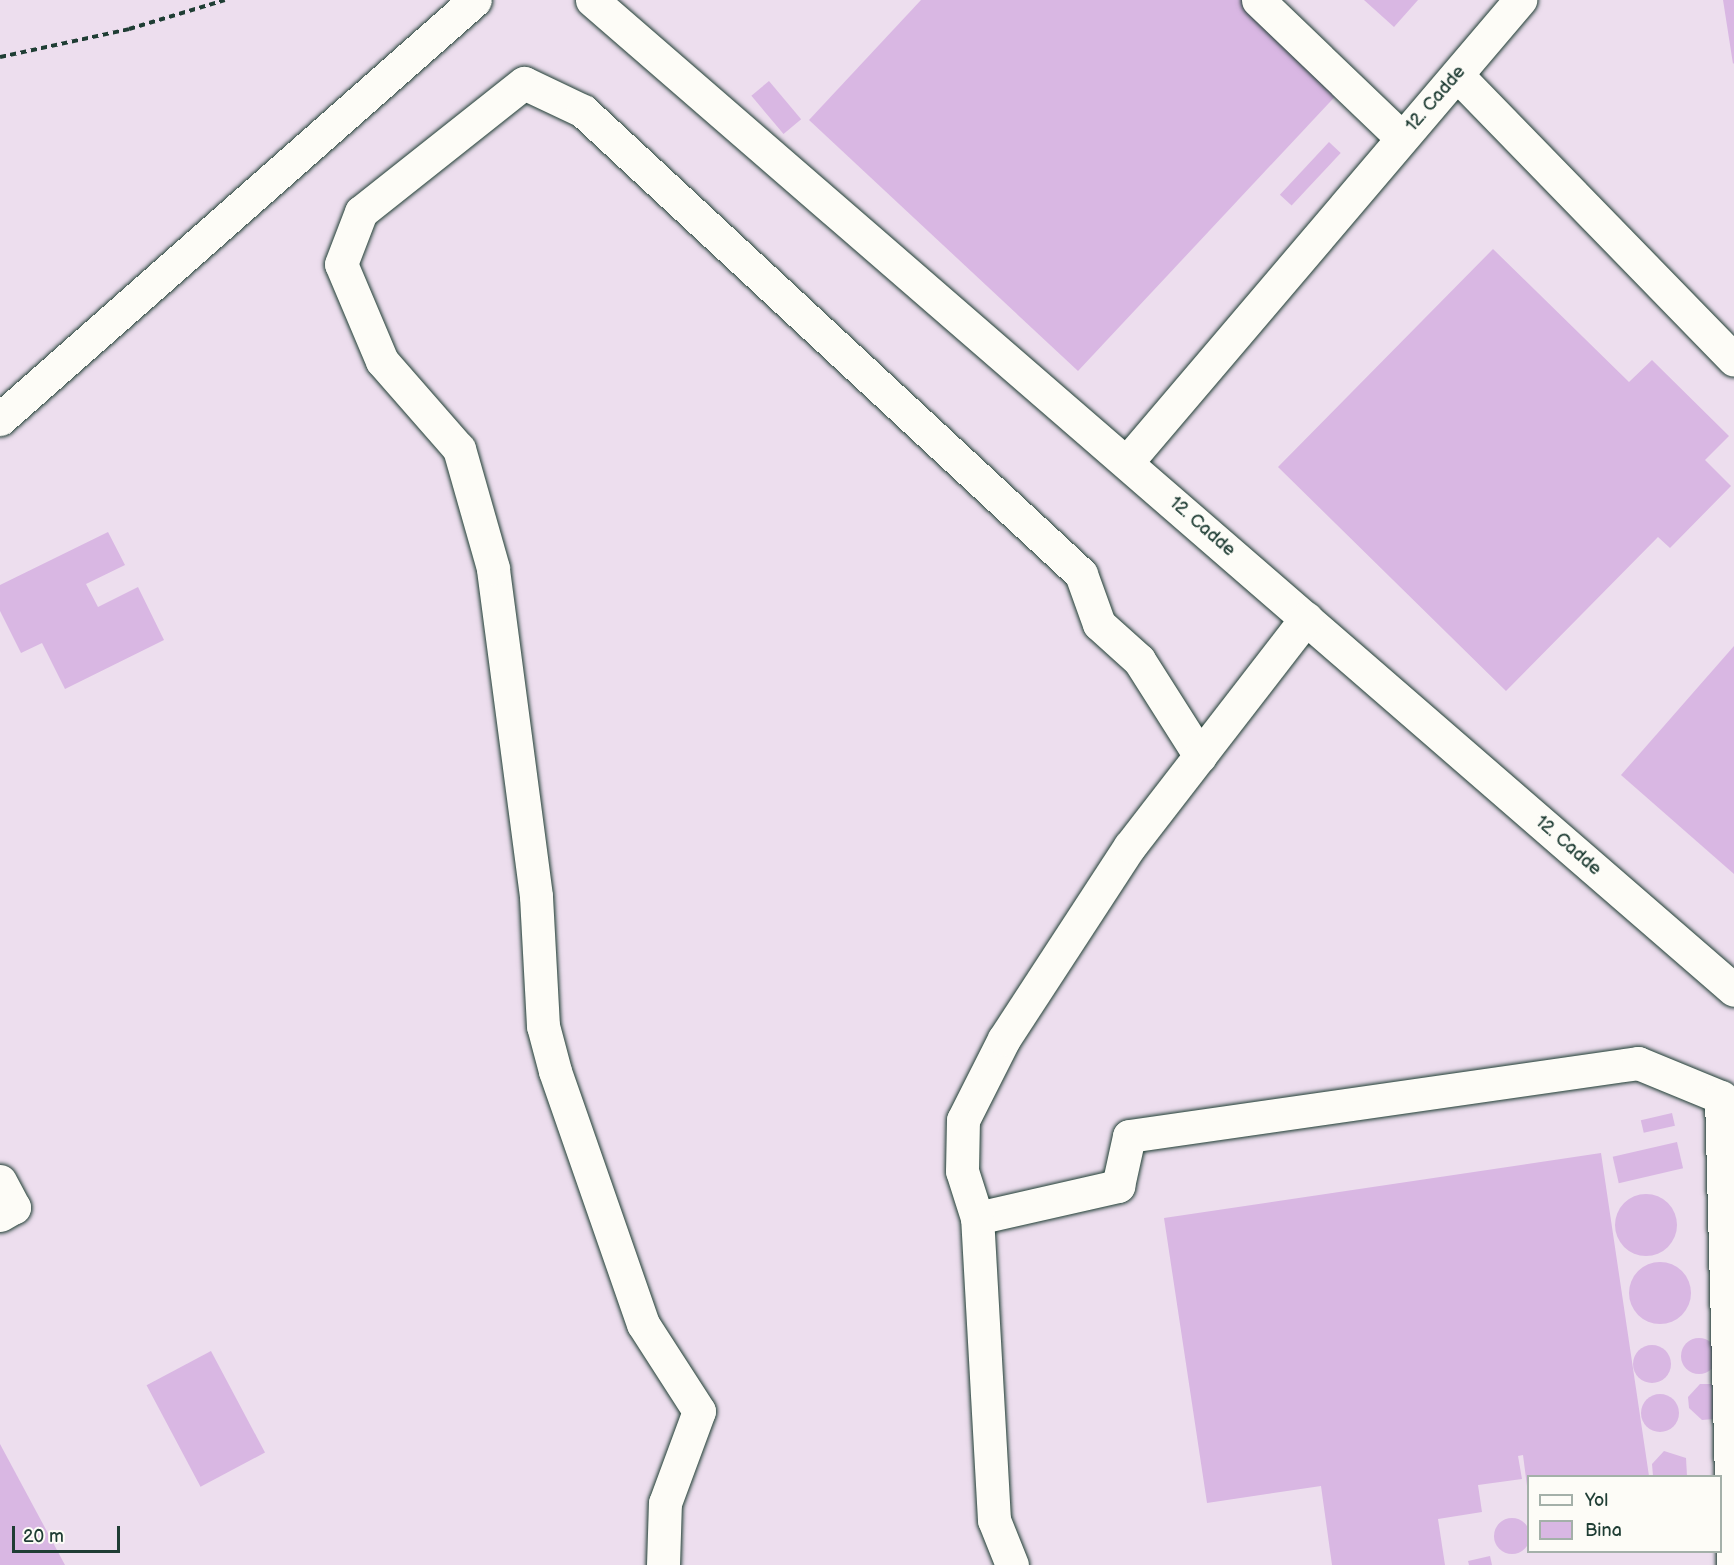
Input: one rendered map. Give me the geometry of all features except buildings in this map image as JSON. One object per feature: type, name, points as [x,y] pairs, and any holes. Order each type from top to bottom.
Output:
[{"type":"lane","points":[[0,418],[475,0]]},
{"type":"lane","points":[[592,0],[1127,462]]},
{"type":"lane","points":[[1258,0],[1402,138]]},
{"type":"lane","name":"12. Cadde","points":[[1520,0],[1127,462],[1734,990]]},
{"type":"lane","points":[[1457,75],[1734,360]]},
{"type":"lane","points":[[663,1565],[665,1503],[699,1411],[643,1324],[555,1071],[543,1026],[536,896],[492,568],[459,449],[382,361],[341,264],[361,212],[524,83],[583,111],[1081,574],[1099,624],[1139,660],[1200,756]]},
{"type":"lane","points":[[1012,1565],[994,1520],[977,1218],[962,1171],[963,1120],[1010,1030],[1130,846],[1306,618]]},
{"type":"lane","points":[[977,1218],[1118,1186],[1129,1136],[1638,1063],[1721,1097],[1733,1547]]},
{"type":"lane","points":[[0,1181],[14,1207],[0,1215]]},
{"type":"path","points":[[0,57],[129,29],[225,0]]},
{"type":"shaded area","points":[[0,0],[1734,0],[1734,1565],[0,1565]]}]
